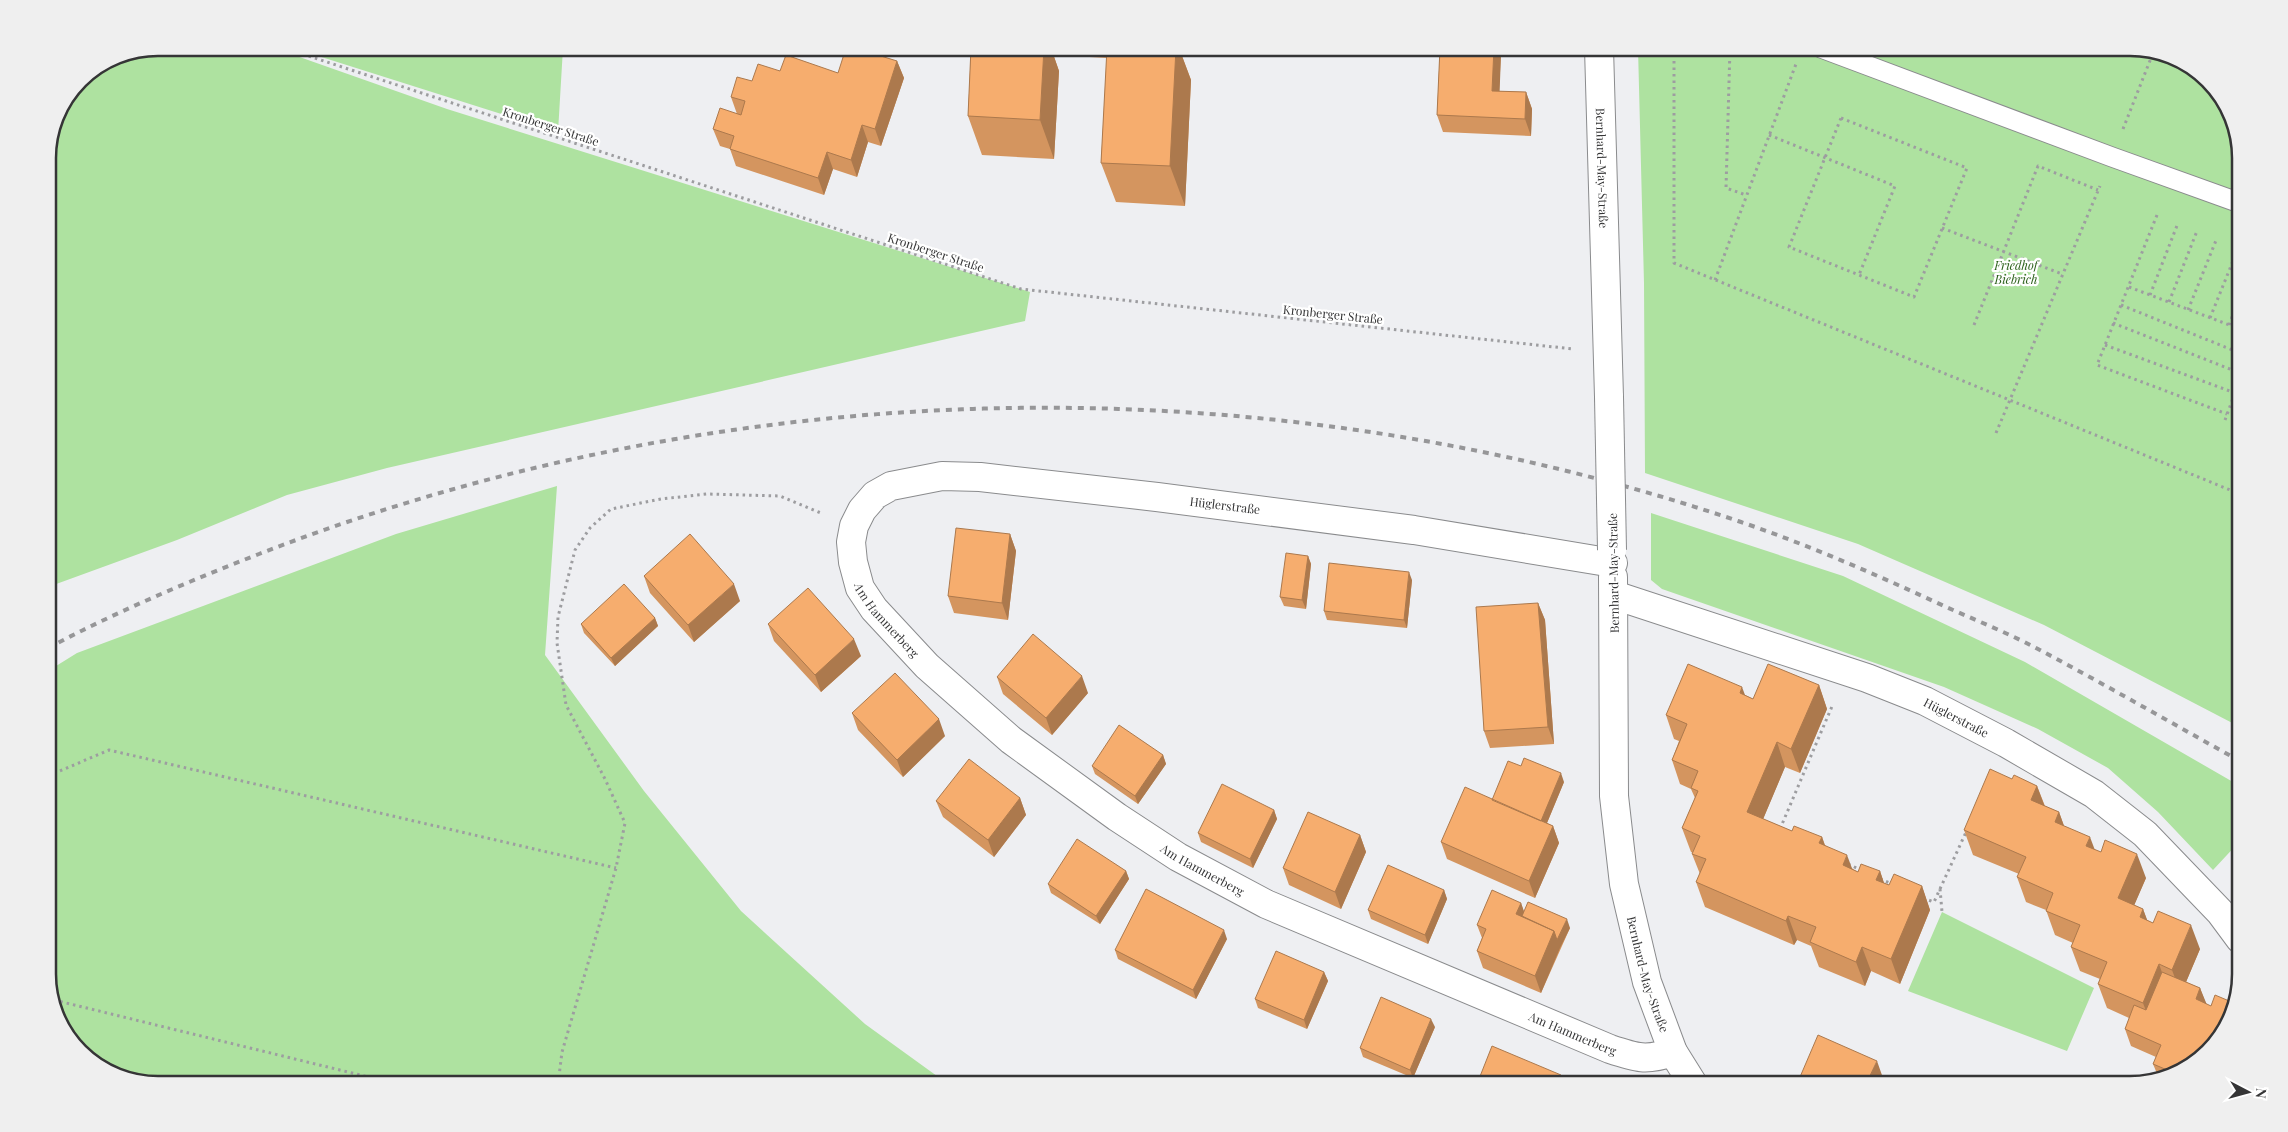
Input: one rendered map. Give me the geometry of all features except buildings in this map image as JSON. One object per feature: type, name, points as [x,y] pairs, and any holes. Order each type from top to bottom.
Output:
[{"type":"street","name":"Bernhard-May-Straße","points":[[1599,56],[1614,595],[1614,796],[1624,884],[1647,982],[1673,1052],[1688,1076]]},
{"type":"street","name":"Hüglerstraße","points":[[854,526],[862,510],[875,495],[891,486],[942,476],[980,477],[1157,497],[1612,557]]},
{"type":"street","name":"Am Hammerberg","points":[[854,526],[851,542],[853,562],[860,588],[874,609],[927,666],[1011,740],[1117,817],[1178,857],[1266,904],[1610,1049],[1634,1057],[1654,1058],[1673,1052]]},
{"type":"street","name":"Hüglerstraße","points":[[1614,595],[1848,671],[1925,701],[1961,718],[2094,794],[2145,834],[2220,912],[2232,928]]},
{"type":"lane","points":[[1842,56],[2232,200]]},
{"type":"path","name":"Kronberger Straße","points":[[309,56],[1020,288],[1608,353]]},
{"type":"path","points":[[1674,56],[1674,263],[2232,491]]},
{"type":"path","points":[[1730,56],[1726,188],[1746,195]]},
{"type":"path","points":[[1714,280],[1799,56]]},
{"type":"path","points":[[1996,433],[2008,400],[2112,157],[2151,59]]},
{"type":"path","points":[[1841,118],[1967,168],[1942,228],[1914,297],[1789,247],[1841,118]]},
{"type":"path","points":[[1769,134],[1895,186],[1860,275]]},
{"type":"path","points":[[1974,325],[2038,166],[2098,190]]},
{"type":"path","points":[[2157,215],[2097,365],[2227,414]]},
{"type":"path","points":[[2150,296],[2178,223]]},
{"type":"path","points":[[1942,228],[2062,274]]},
{"type":"path","points":[[2169,302],[2197,231]]},
{"type":"path","points":[[2188,310],[2217,238]]},
{"type":"path","points":[[2210,318],[2232,263]]},
{"type":"path","points":[[2129,287],[2232,326]]},
{"type":"path","points":[[2121,306],[2232,350]]},
{"type":"path","points":[[2229,325],[2232,317]]},
{"type":"path","points":[[2113,324],[2232,370]]},
{"type":"path","points":[[2105,345],[2232,393]]},
{"type":"path","points":[[2225,420],[2232,402]]},
{"type":"path","points":[[559,1076],[562,1052],[616,868],[625,823],[566,705],[557,643],[558,617],[575,550],[590,528],[612,509],[661,499],[707,494],[780,496],[854,526]]},
{"type":"path","points":[[1778,834],[1848,671]]},
{"type":"path","points":[[56,773],[110,750],[616,868]]},
{"type":"path","points":[[1916,895],[1934,902],[1967,829]]},
{"type":"path","points":[[1847,864],[1864,872]]},
{"type":"path","points":[[1873,876],[1899,887]]},
{"type":"path","points":[[1940,889],[1942,912]]},
{"type":"path","points":[[60,1002],[364,1076]]},
{"type":"green space","points":[[158,56],[297,56],[447,109],[1030,292],[1025,321],[387,468],[287,495],[177,540],[56,584],[56,152],[64,119],[77,96],[102,73],[125,62]]},
{"type":"green space","points":[[318,56],[563,56],[558,132]]},
{"type":"green space","name":"Friedhof Biebrich","points":[[1638,56],[2130,56],[2156,60],[2186,73],[2215,102],[2226,125],[2232,152],[2232,723],[2044,625],[1858,544],[1645,473],[1644,283]]},
{"type":"green space","points":[[557,486],[545,655],[644,791],[741,911],[865,1024],[937,1076],[158,1076],[145,1075],[119,1068],[102,1059],[82,1041],[67,1019],[58,994],[56,980],[56,666],[77,653],[396,534]]},
{"type":"green space","points":[[1651,513],[1843,576],[2025,662],[2232,781],[2232,850],[2213,870],[2158,812],[2108,768],[2038,729],[1944,687],[1662,589],[1651,580]]},
{"type":"green space","points":[[1942,912],[2094,988],[2067,1051],[1908,991]]},
{"type":"railway","points":[[56,644],[152,598],[259,554],[438,493],[622,449],[809,420],[997,408],[1186,412],[1374,432],[1559,469],[1741,522],[1844,561],[2015,638],[2089,676],[2232,756]]}]
